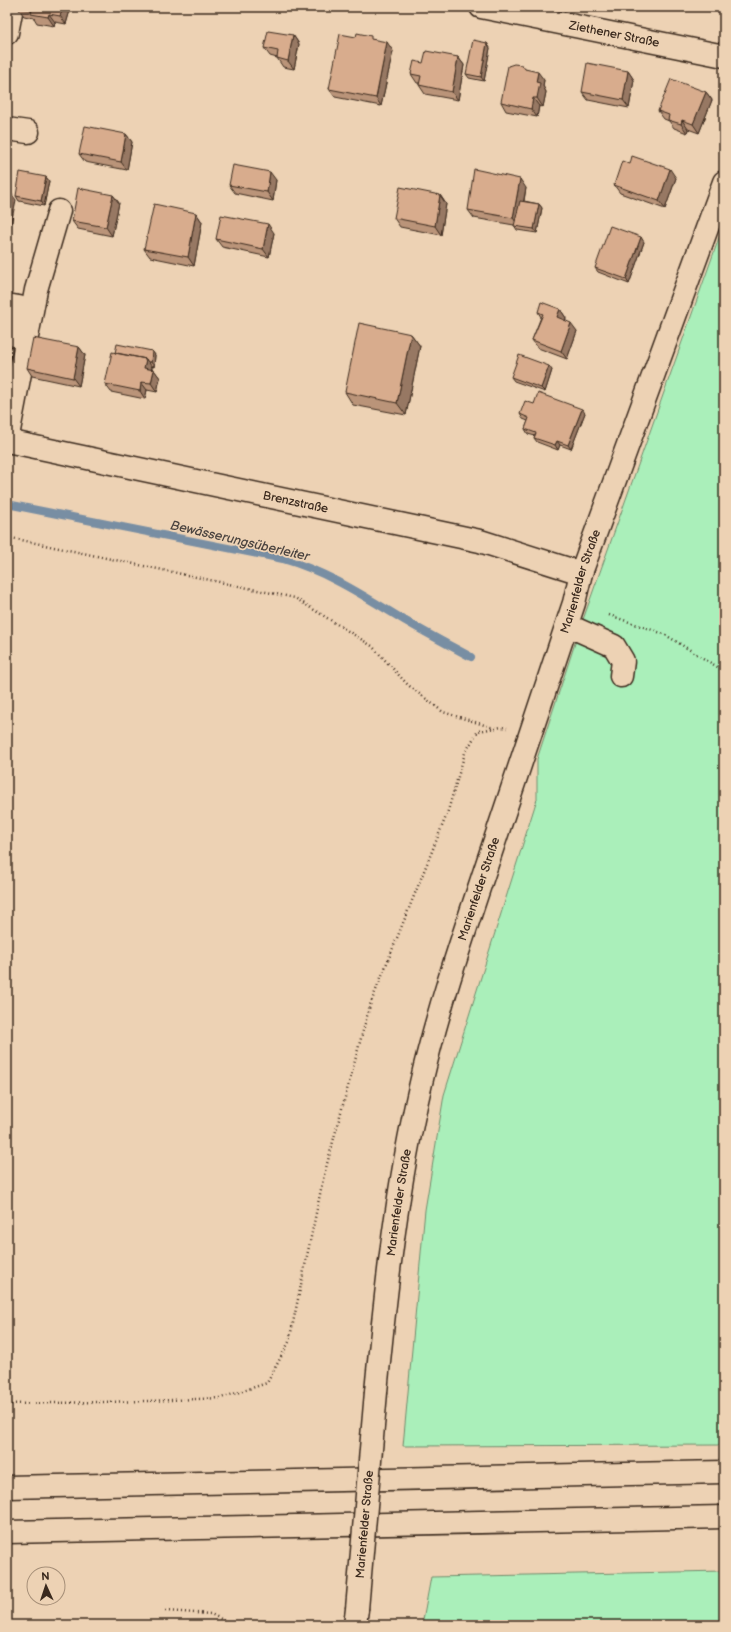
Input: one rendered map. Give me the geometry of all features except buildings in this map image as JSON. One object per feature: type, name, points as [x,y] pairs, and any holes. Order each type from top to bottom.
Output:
[{"type":"street","points":[[7,33],[12,7]]},
{"type":"street","name":"Ziethener Straße","points":[[481,7],[724,56]]},
{"type":"street","name":"Marienfelder Straße","points":[[356,1617],[376,1392],[395,1219],[404,1165],[421,1083],[460,945],[567,625],[581,573],[724,182]]},
{"type":"street","points":[[7,441],[36,290],[58,211]]},
{"type":"street","points":[[7,305],[19,307],[7,370]]},
{"type":"street","name":"Brenzstraße","points":[[7,441],[480,541],[581,573]]},
{"type":"street","points":[[567,625],[614,646],[623,661],[621,676]]},
{"type":"street","points":[[7,1487],[724,1472]]},
{"type":"street","points":[[7,1532],[724,1517]]},
{"type":"path","points":[[7,538],[295,598],[372,646],[408,685],[443,712],[495,728]]},
{"type":"path","points":[[574,603],[664,634],[724,671]]},
{"type":"path","points":[[7,1404],[221,1398],[267,1382],[289,1342],[324,1175],[370,1005],[447,814],[465,753],[478,731],[502,727],[531,734]]},
{"type":"path","points":[[165,1611],[211,1614],[233,1625]]},
{"type":"green space","points":[[724,224],[724,1445],[403,1446],[425,1210],[444,1095],[537,799],[537,759],[580,628]]},
{"type":"green space","points":[[724,1571],[724,1625],[422,1625],[431,1577]]},
{"type":"waterway","name":"Bewässerungsüberleiter","points":[[7,504],[283,559],[299,564],[345,585],[412,625],[471,657]]}]
